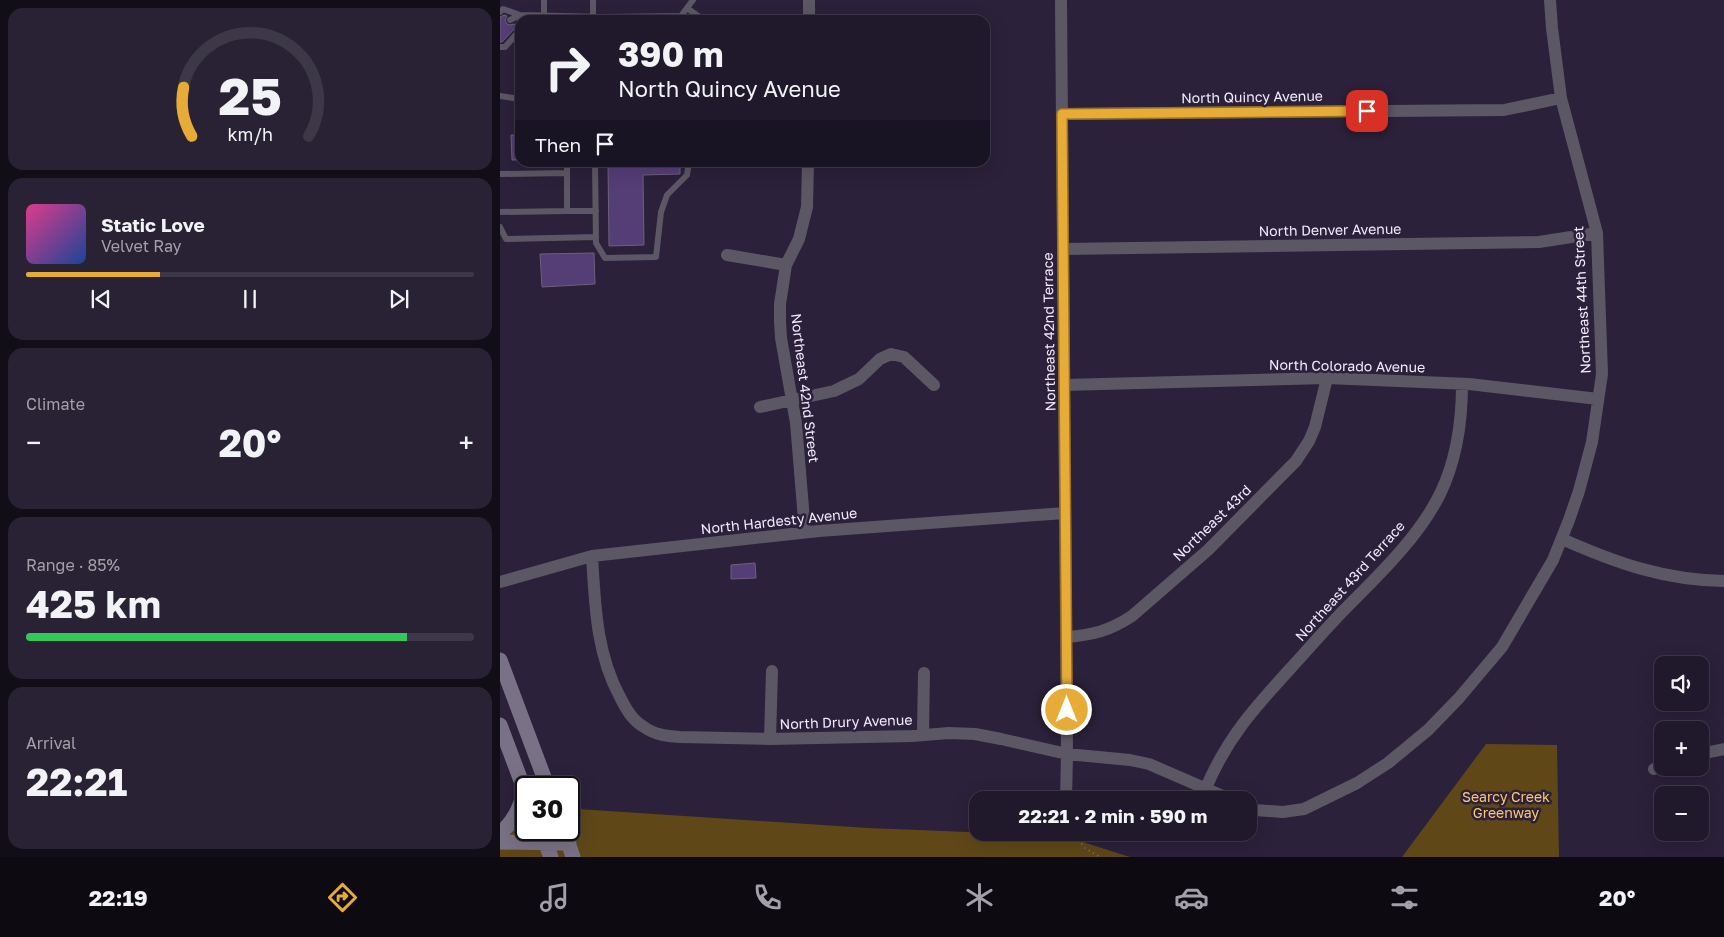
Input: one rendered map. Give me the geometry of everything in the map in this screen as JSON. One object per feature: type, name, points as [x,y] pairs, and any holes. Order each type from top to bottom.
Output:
[{"type":"main road","points":[[500,660],[544,776]]},
{"type":"main road","points":[[500,725],[520,776]]},
{"type":"main road","points":[[500,833],[515,815]]},
{"type":"main road","points":[[500,842],[568,843]]},
{"type":"street","points":[[809,0],[809,15]]},
{"type":"street","name":"Northeast 42nd Terrace","points":[[1060,0],[1068,754]]},
{"type":"street","name":"Northeast 44th Street","points":[[1550,0],[1561,98],[1597,233],[1602,374],[1597,413],[1587,461],[1579,491],[1562,539]]},
{"type":"street","name":"North Quincy Avenue","points":[[1062,114],[1504,110],[1561,98]]},
{"type":"street","name":"Northeast 42nd Street","points":[[805,532],[796,423],[781,338],[780,304],[786,265],[799,239],[804,223],[808,190],[808,167]]},
{"type":"street","name":"North Denver Avenue","points":[[1063,249],[1539,242],[1597,233]]},
{"type":"street","points":[[727,255],[786,265]]},
{"type":"street","points":[[760,407],[834,391],[847,386],[880,359],[892,354],[904,357],[934,385]]},
{"type":"street","name":"North Colorado Avenue","points":[[1064,385],[1327,378],[1462,384],[1598,399]]},
{"type":"street","name":"Northeast 43rd","points":[[1066,637],[1090,635],[1119,624],[1132,616],[1208,550],[1296,461],[1309,441],[1315,426],[1327,378]]},
{"type":"street","name":"Northeast 43rd Terrace","points":[[1206,788],[1217,762],[1252,710],[1384,570],[1410,539],[1433,506],[1449,473],[1456,451],[1462,414],[1462,384]]},
{"type":"street","name":"North Hardesty Avenue","points":[[500,582],[592,556],[805,532],[1065,513]]},
{"type":"street","points":[[1257,810],[1283,812],[1304,809],[1357,783],[1403,752],[1459,698],[1502,647],[1554,560],[1562,539],[1643,571],[1690,579],[1724,581]]},
{"type":"street","name":"North Drury Avenue","points":[[592,556],[596,621],[600,645],[607,668],[616,690],[632,717],[655,733],[667,736],[770,739],[948,733],[975,734],[1068,754],[1130,760],[1149,764],[1212,791]]},
{"type":"street","name":"North Drury Avenue","points":[[770,739],[772,671]]},
{"type":"street","name":"North Drury Avenue","points":[[922,734],[924,673]]},
{"type":"street","points":[[1709,752],[1724,749]]},
{"type":"street","points":[[1066,791],[1068,754]]},
{"type":"lane","points":[[544,0],[544,15]]},
{"type":"lane","points":[[593,0],[593,15]]},
{"type":"lane","points":[[683,15],[693,0]]},
{"type":"lane","points":[[687,8],[697,15]]},
{"type":"lane","points":[[500,12],[502,9],[515,16]]},
{"type":"lane","points":[[510,20],[515,19]]},
{"type":"lane","points":[[500,47],[505,47],[515,36]]},
{"type":"lane","points":[[500,96],[515,98]]},
{"type":"lane","points":[[567,167],[567,211]]},
{"type":"lane","points":[[595,167],[596,243],[605,258],[656,257],[661,212],[667,195],[687,175],[688,167]]},
{"type":"lane","points":[[500,174],[567,173]]},
{"type":"lane","points":[[500,212],[596,211]]},
{"type":"lane","points":[[500,227],[506,239],[596,238]]},
{"type":"path","points":[[1079,841],[1085,848],[1100,857]]},
{"type":"green space","name":"Searcy Creek Greenway","points":[[1486,744],[1557,745],[1559,857],[1402,857]]},
{"type":"green space","points":[[515,809],[515,841],[580,841],[580,809],[868,828],[969,832],[969,841],[1080,841],[1130,857],[500,857],[500,833]]},
{"type":"building","points":[[507,16],[505,20],[507,24],[515,25],[515,28],[502,42],[500,42],[500,17]]},
{"type":"building","points":[[511,135],[515,135],[515,160],[512,160]]},
{"type":"building","points":[[608,167],[680,167],[680,174],[643,175],[644,245],[609,246]]},
{"type":"building","points":[[594,253],[595,284],[542,287],[540,254]]},
{"type":"building","points":[[755,563],[756,578],[731,579],[731,565]]},
{"type":"route","points":[[1067,710],[1062,114],[1367,111]]}]
